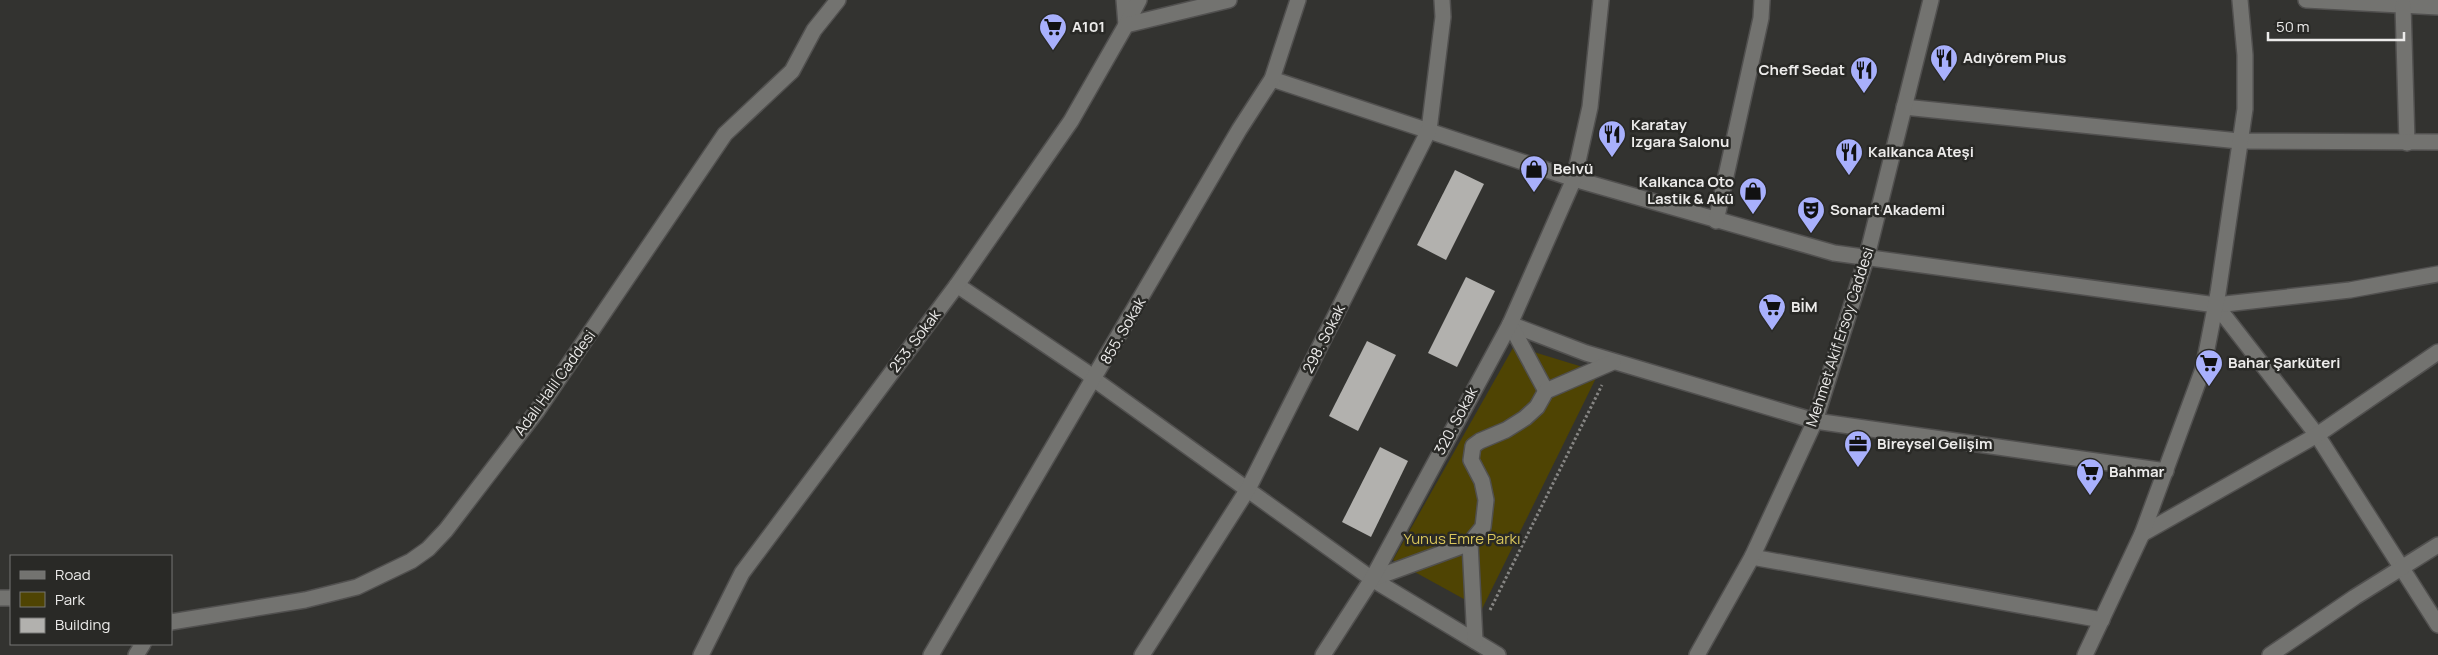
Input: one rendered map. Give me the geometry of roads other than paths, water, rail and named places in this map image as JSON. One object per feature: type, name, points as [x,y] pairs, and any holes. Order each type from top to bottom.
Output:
[{"type":"street","name":"Adalı Halil Caddesi","points":[[172,622],[305,600],[357,587],[403,565],[428,549],[446,530],[537,411],[725,134],[792,71],[814,30],[838,0]]},
{"type":"street","points":[[1124,0],[1126,25],[1229,0]]},
{"type":"street","name":"253. Sokak","points":[[701,655],[742,573],[957,286],[1071,121],[1139,0]]},
{"type":"street","name":"855. Sokak","points":[[931,655],[1095,380],[1239,130],[1272,79],[1298,0]]},
{"type":"street","name":"298. Sokak","points":[[1142,655],[1248,489],[1429,130],[1443,17],[1442,0]]},
{"type":"street","name":"320. Sokak","points":[[1324,655],[1372,579],[1510,324],[1574,179],[1590,106],[1601,0]]},
{"type":"street","points":[[1716,221],[1761,18],[1762,0]]},
{"type":"street","name":"Mehmet Akif Ersoy Caddesi","points":[[1699,655],[1752,557],[1815,421],[1867,256],[1931,0]]},
{"type":"street","points":[[2085,655],[2142,534],[2203,369],[2216,305],[2245,109],[2245,55],[2240,0]]},
{"type":"street","points":[[2306,0],[2438,7]]},
{"type":"street","points":[[2403,6],[2408,143]]},
{"type":"street","points":[[1272,79],[1574,179],[1716,221],[1834,253],[2216,305],[2350,290],[2438,274]]},
{"type":"street","points":[[1904,107],[2239,141],[2438,142]]},
{"type":"street","points":[[957,286],[1086,372],[1372,579],[1498,655]]},
{"type":"street","points":[[2216,305],[2317,435],[2438,625]]},
{"type":"street","points":[[1510,324],[1613,362],[1815,421],[2166,471]]},
{"type":"street","points":[[1510,324],[1546,391]]},
{"type":"street","points":[[2142,534],[2317,435],[2438,352]]},
{"type":"street","points":[[1372,579],[1470,543],[1483,527],[1486,500],[1482,481],[1471,460],[1473,446],[1526,418],[1537,406],[1546,391],[1613,362]]},
{"type":"street","points":[[1450,432],[1473,446]]},
{"type":"street","points":[[1470,543],[1475,641]]},
{"type":"street","points":[[2270,655],[2355,597],[2438,545]]},
{"type":"street","points":[[1752,557],[2102,620]]},
{"type":"place","name":"A101","points":[[1053,51]]},
{"type":"place","name":"Adıyörem Plus","points":[[1944,82]]},
{"type":"place","name":"Cheff Sedat","points":[[1864,94]]},
{"type":"place","name":"Karatay Izgara Salonu","points":[[1612,158]]},
{"type":"place","name":"Kalkanca Ateşi","points":[[1849,176]]},
{"type":"place","name":"Belvü","points":[[1534,193]]},
{"type":"place","name":"Kalkanca Oto Lastik & Akü","points":[[1753,215]]},
{"type":"place","name":"Sonart Akademi","points":[[1811,234]]},
{"type":"place","name":"BİM","points":[[1772,331]]},
{"type":"place","name":"Bahar Şarküteri","points":[[2209,387]]},
{"type":"place","name":"Bireysel Gelişim","points":[[1858,468]]},
{"type":"place","name":"Bahmar","points":[[2090,496]]},
{"type":"park label","name":"Yunus Emre Parkı","points":[[1462,539]]}]
